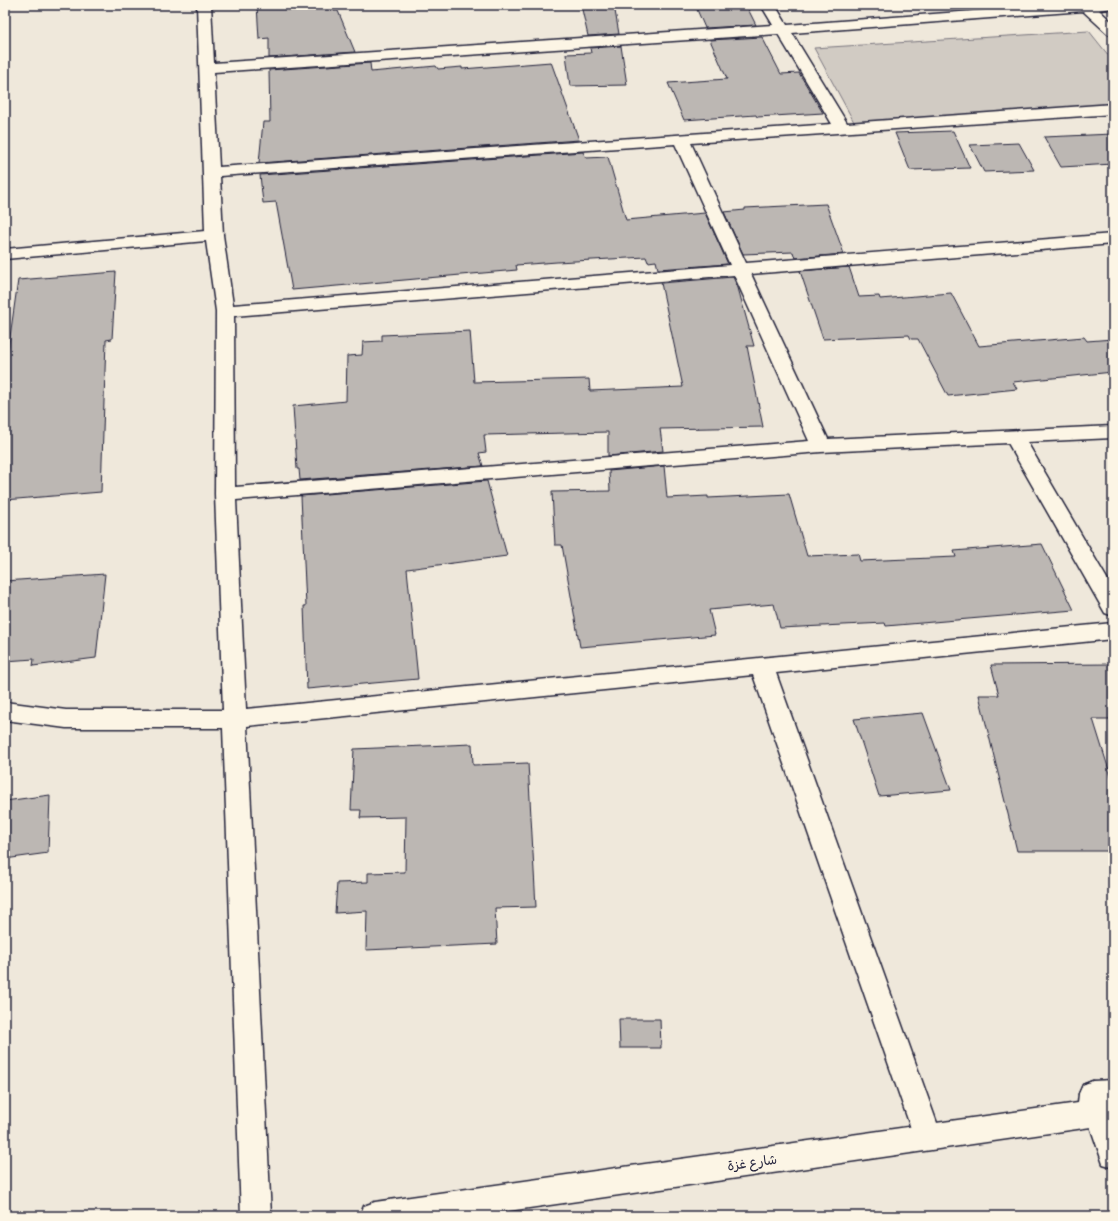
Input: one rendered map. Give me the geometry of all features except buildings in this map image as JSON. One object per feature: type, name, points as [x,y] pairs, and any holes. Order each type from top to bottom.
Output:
[{"type":"street","points":[[204,5],[214,235],[225,311],[225,494],[256,1216]]},
{"type":"street","points":[[768,5],[784,29],[842,128]]},
{"type":"street","points":[[207,68],[784,29],[1110,5]]},
{"type":"street","points":[[1086,6],[1113,32]]},
{"type":"street","points":[[211,172],[1113,109]]},
{"type":"street","points":[[681,139],[821,446]]},
{"type":"street","points":[[5,254],[214,235]]},
{"type":"street","points":[[225,311],[1113,239]]},
{"type":"street","points":[[225,494],[821,446],[1015,438],[1113,432]]},
{"type":"street","points":[[1015,438],[1113,608]]},
{"type":"street","points":[[5,711],[66,719],[234,720],[1113,631]]},
{"type":"street","points":[[762,667],[928,1137]]},
{"type":"street","points":[[1103,1094],[1113,1154]]},
{"type":"street","name":"شارع غزة","points":[[375,1216],[1091,1114],[1103,1094]]},
{"type":"shaded area","points":[[1089,31],[1113,61],[1113,104],[854,122],[814,48]]}]
